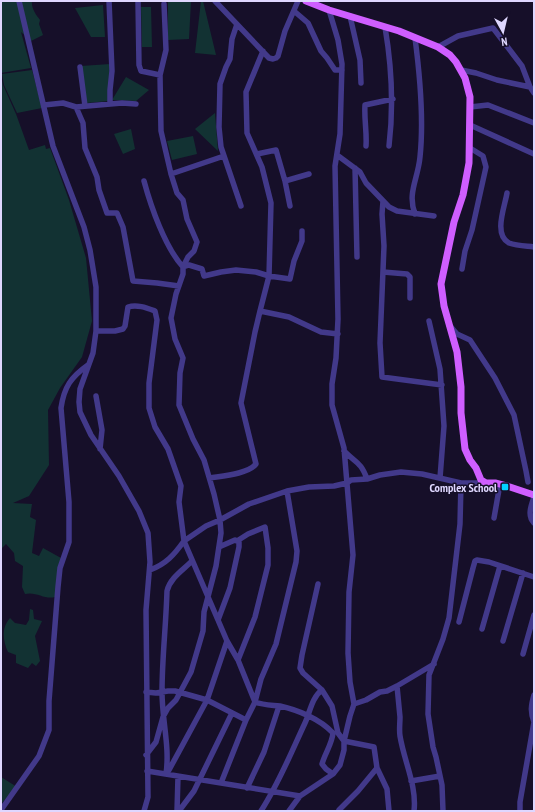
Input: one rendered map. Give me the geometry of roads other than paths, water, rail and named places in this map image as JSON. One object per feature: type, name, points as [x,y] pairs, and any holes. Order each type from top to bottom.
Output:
[{"type":"main road","points":[[306,1],[329,10],[385,26],[438,47],[450,55],[461,70],[468,86],[470,107],[470,148],[467,178],[454,222],[441,284],[442,295],[457,352],[465,449],[481,480],[486,483],[500,484],[534,496]]},
{"type":"street","points":[[19,1],[53,146],[82,221],[90,250],[96,287],[96,331],[93,353],[80,389],[80,412],[85,424],[119,476],[139,511],[148,533],[150,562],[146,610],[146,755],[148,797],[144,811]]},
{"type":"street","points":[[109,1],[112,71],[110,104]]},
{"type":"street","points":[[138,1],[139,65],[141,72],[160,75]]},
{"type":"street","points":[[215,1],[270,58],[276,58],[279,53],[285,31],[298,1]]},
{"type":"street","points":[[146,755],[156,742],[163,717],[168,708],[176,700],[193,665],[203,631],[204,612],[216,566],[221,533],[220,520],[210,478],[204,460],[193,439],[179,404],[180,373],[183,358],[175,338],[171,318],[183,274],[183,267],[188,257],[194,251],[197,242],[187,220],[183,200],[177,193],[161,131],[160,75],[166,50],[164,4]]},
{"type":"street","points":[[289,811],[300,796],[333,774],[340,765],[344,750],[344,741],[354,704],[350,682],[348,653],[349,592],[353,555],[344,448],[332,405],[332,384],[338,334],[335,166],[340,134],[342,70],[340,49],[329,10]]},
{"type":"street","points":[[294,11],[308,23],[321,51],[327,58],[332,68],[335,70],[342,70]]},
{"type":"street","points":[[350,16],[360,60],[361,83]]},
{"type":"street","points":[[237,24],[232,39],[230,59],[220,84],[219,127],[221,147],[241,206]]},
{"type":"street","points":[[385,26],[389,49],[392,99],[392,123],[389,146]]},
{"type":"street","points":[[438,47],[458,36],[493,28],[522,66],[530,87],[534,93]]},
{"type":"street","points":[[415,38],[421,92],[420,158],[411,198],[415,214]]},
{"type":"street","points":[[210,478],[233,474],[253,468],[256,464],[241,403],[254,332],[269,276],[271,203],[262,167],[247,133],[246,92],[263,50]]},
{"type":"street","points":[[80,67],[85,106]]},
{"type":"street","points":[[461,70],[530,87]]},
{"type":"street","points":[[366,146],[367,137],[364,115],[365,105],[392,99]]},
{"type":"street","points":[[44,104],[63,102],[76,107],[110,104],[136,104]]},
{"type":"street","points":[[470,107],[488,105],[534,123]]},
{"type":"street","points":[[76,107],[83,123],[85,148],[97,177],[99,190],[107,213],[117,213],[124,227],[133,281],[157,282],[179,286]]},
{"type":"street","points":[[470,125],[534,154]]},
{"type":"street","points":[[462,270],[465,251],[472,230],[486,166],[483,156],[470,148]]},
{"type":"street","points":[[257,154],[276,150],[285,181],[290,206]]},
{"type":"street","points":[[337,155],[360,172],[366,183],[390,207],[397,211],[434,216]]},
{"type":"street","points":[[171,174],[224,156]]},
{"type":"street","points":[[355,168],[356,257]]},
{"type":"street","points":[[285,181],[309,174]]},
{"type":"street","points":[[144,181],[149,200],[165,237],[176,259],[183,267]]},
{"type":"street","points":[[507,193],[500,228],[504,239],[518,245],[534,247]]},
{"type":"street","points":[[383,201],[382,214],[384,246],[380,343],[382,378],[442,385]]},
{"type":"street","points":[[183,267],[189,265],[202,269],[204,276],[236,270],[256,272],[269,276],[290,279],[294,261],[302,241],[302,231]]},
{"type":"street","points":[[383,272],[407,274],[410,277],[410,298]]},
{"type":"street","points":[[96,331],[115,331],[123,329],[125,326],[128,307],[146,307],[155,311],[157,320],[149,383],[149,408],[155,427],[168,449],[181,486],[180,508],[184,541],[227,641],[238,660],[255,702]]},
{"type":"street","points":[[260,311],[289,316],[321,332],[338,334]]},
{"type":"street","points":[[429,321],[440,369],[442,385],[444,426],[440,478]]},
{"type":"street","points":[[450,325],[457,334],[470,340],[495,378],[514,415],[528,482]]},
{"type":"street","points":[[1,810],[39,756],[49,730],[49,701],[60,568],[69,542],[69,502],[61,408],[63,396],[71,380],[88,364]]},
{"type":"street","points":[[96,396],[102,430],[100,449]]},
{"type":"street","points":[[344,452],[357,462],[367,479]]},
{"type":"street","points":[[150,570],[174,555],[184,541],[206,526],[249,504],[287,491],[309,487],[334,486],[347,483],[351,480],[367,479],[380,474],[401,472],[410,472],[461,483],[486,483]]},
{"type":"street","points":[[443,811],[440,776],[433,747],[428,714],[429,675],[443,640],[449,618],[460,524],[461,483]]},
{"type":"street","points":[[494,518],[500,484]]},
{"type":"street","points":[[221,783],[246,720],[255,702],[262,679],[276,644],[296,562],[297,550],[287,491]]},
{"type":"street","points":[[534,496],[529,514],[534,524]]},
{"type":"street","points":[[219,546],[237,540],[265,526],[268,548],[268,565],[255,617],[238,660]]},
{"type":"street","points":[[218,620],[230,588],[239,547],[239,542],[237,540]]},
{"type":"street","points":[[459,622],[475,561],[480,560],[534,577]]},
{"type":"street","points":[[166,774],[168,760],[163,717],[162,692],[169,585],[174,578],[192,561]]},
{"type":"street","points":[[482,629],[500,566]]},
{"type":"street","points":[[502,641],[523,573]]},
{"type":"street","points":[[318,584],[300,668],[303,673],[322,690],[332,706],[338,733],[344,741],[374,746],[377,768],[388,789],[389,811]]},
{"type":"street","points":[[523,654],[534,615]]},
{"type":"street","points":[[166,774],[207,700],[227,641]]},
{"type":"street","points":[[354,704],[397,686],[434,663]]},
{"type":"street","points":[[397,686],[399,702],[399,733],[412,781],[415,803],[414,811]]},
{"type":"street","points":[[261,811],[273,792],[308,716],[313,701],[318,692],[322,690]]},
{"type":"street","points":[[146,692],[156,693],[168,691],[207,700],[246,720]]},
{"type":"street","points":[[520,811],[520,802],[534,722],[531,716],[531,708],[534,695]]},
{"type":"street","points":[[255,702],[295,710],[329,728],[333,733],[332,739],[322,764],[333,774]]},
{"type":"street","points":[[247,788],[264,752],[279,706]]},
{"type":"street","points":[[178,811],[194,791],[232,713]]},
{"type":"street","points":[[339,810],[358,791],[377,768]]},
{"type":"street","points":[[147,771],[300,796]]},
{"type":"street","points":[[178,776],[178,811]]},
{"type":"street","points":[[412,781],[440,776]]},
{"type":"place","name":"Complex School","points":[[505,487]]}]
